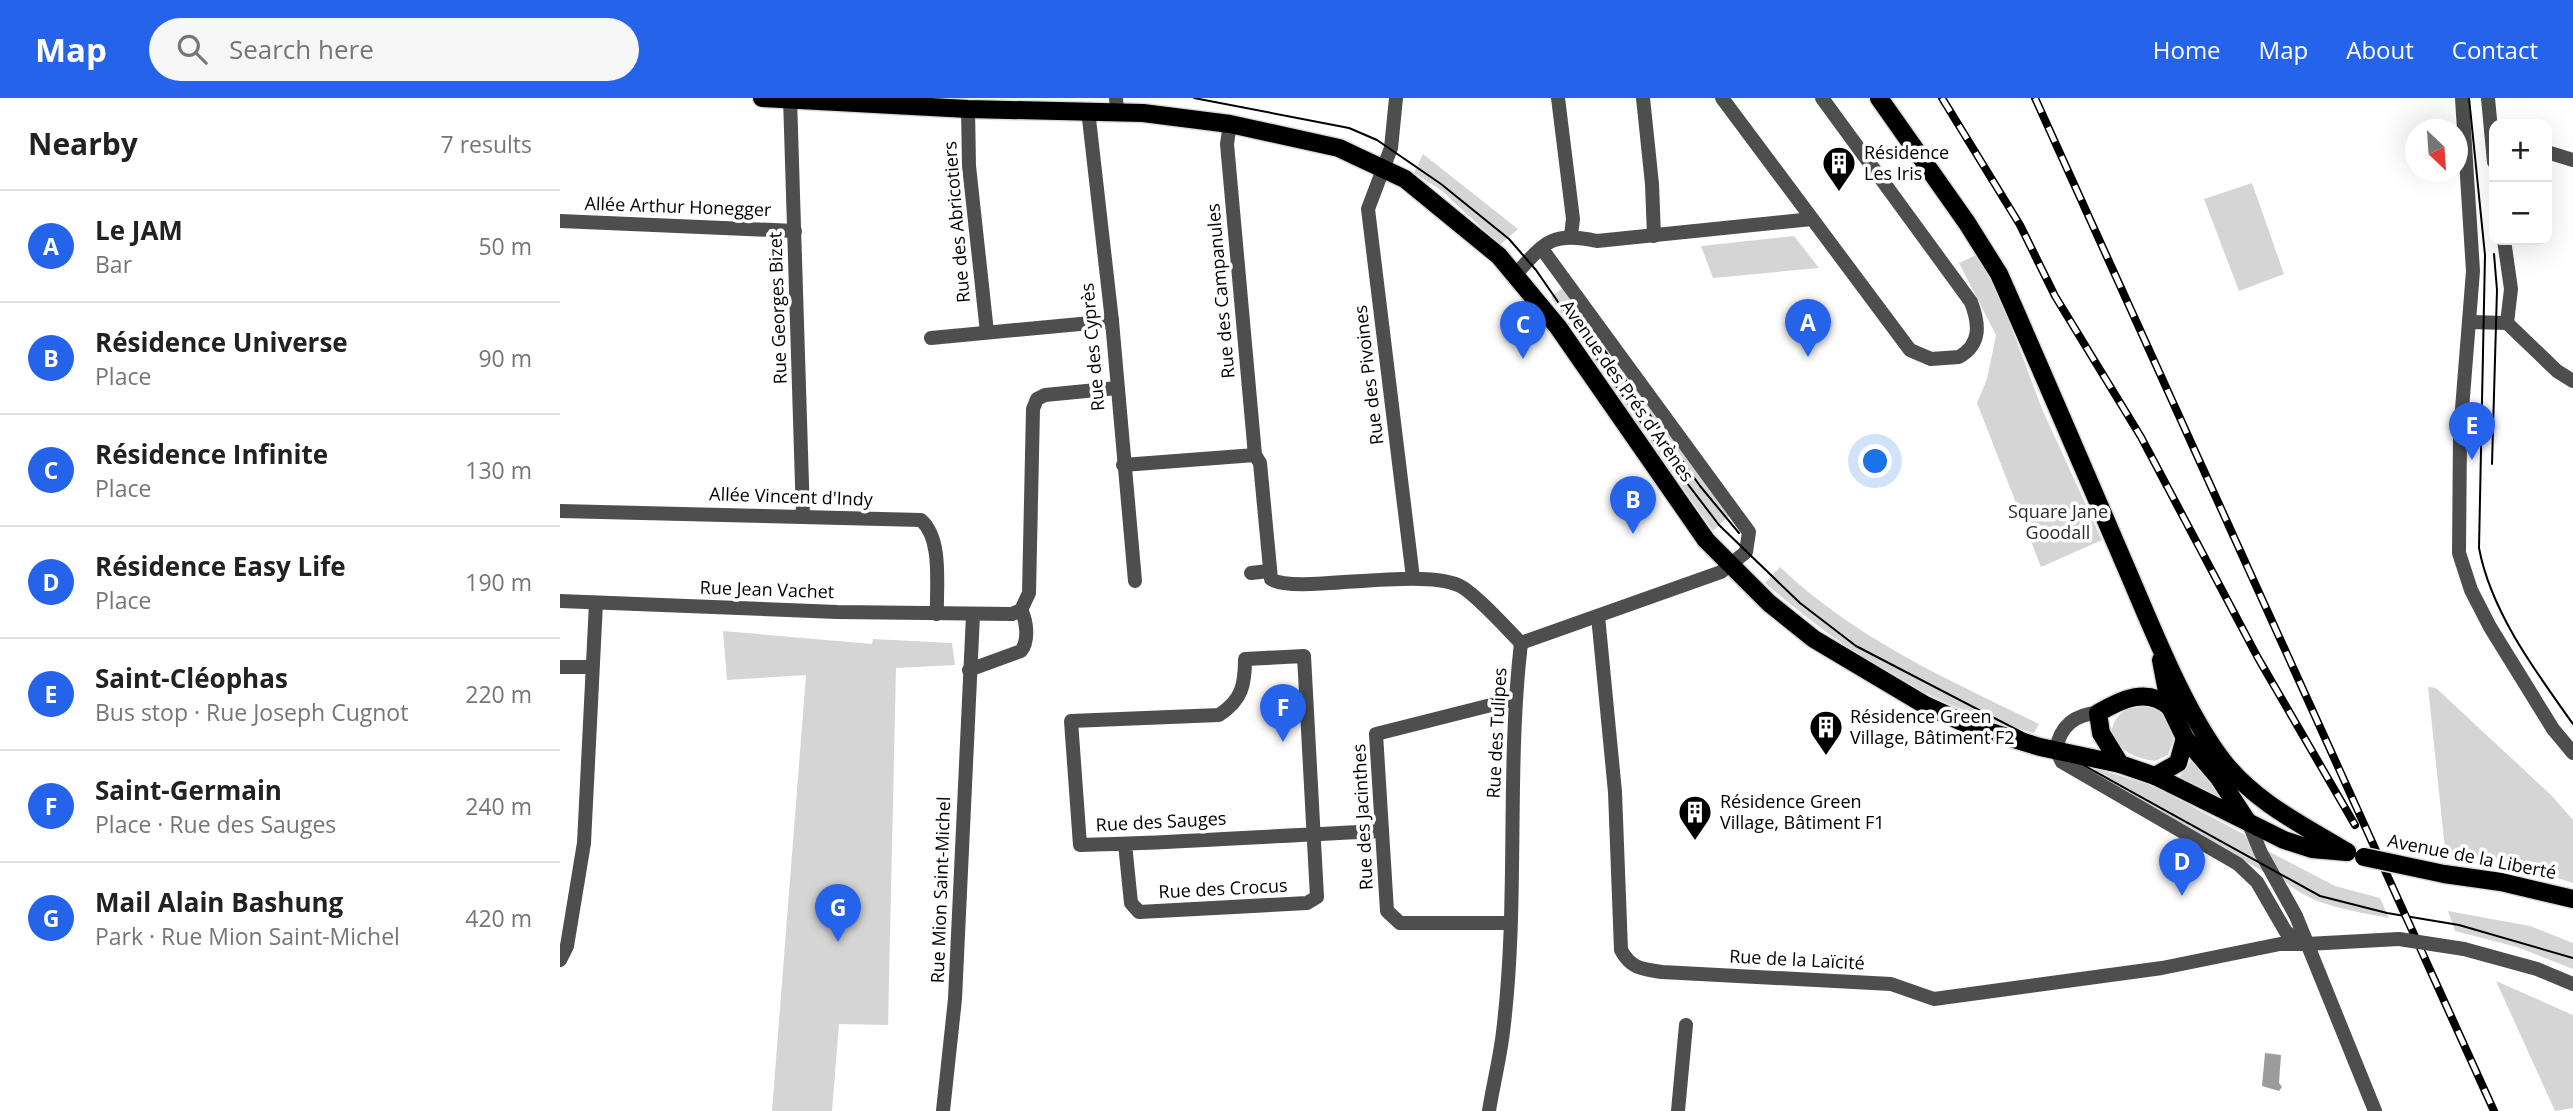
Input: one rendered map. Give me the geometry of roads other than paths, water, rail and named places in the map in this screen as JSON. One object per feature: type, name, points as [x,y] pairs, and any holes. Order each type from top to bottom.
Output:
[{"type":"main road","name":"Avenue des Prés d'Arènes","points":[[762,98],[968,109],[1088,110],[1116,104],[1230,124],[1339,148],[1405,179],[1490,247],[1516,274],[1558,327],[1617,416],[1706,540],[1769,603],[1814,639],[1924,705],[1971,726],[2056,750],[2120,764],[2155,776],[2249,824],[2312,849],[2356,855]]},
{"type":"main road","points":[[1879,98],[1967,223],[1999,274],[2157,640],[2206,736],[2224,762],[2261,798],[2293,821],[2356,855]]},
{"type":"main road","points":[[2157,640],[2171,707],[2185,738],[2218,778],[2249,824]]},
{"type":"main road","points":[[2120,764],[2101,733],[2098,713],[2140,696],[2162,700],[2171,707]]},
{"type":"main road","points":[[2155,776],[2178,763],[2185,738]]},
{"type":"main road","name":"Avenue de la Liberté","points":[[2356,855],[2444,874],[2501,882],[2573,900]]},
{"type":"street","name":"Rue Georges Bizet","points":[[790,98],[803,516]]},
{"type":"street","name":"Rue des Pivoines","points":[[1396,98],[1395,130],[1368,209],[1413,578]]},
{"type":"street","points":[[1558,98],[1573,219],[1571,235]]},
{"type":"street","points":[[1643,98],[1652,184],[1654,236]]},
{"type":"street","points":[[1722,98],[1910,350],[1931,359],[1953,359],[1965,354],[1972,346],[1978,327],[1971,302],[1822,98]]},
{"type":"street","points":[[2462,98],[2473,271],[2460,434],[2459,553],[2471,590],[2490,627],[2553,729],[2573,753]]},
{"type":"street","points":[[2488,98],[2490,119]]},
{"type":"street","name":"Rue des Abricotiers","points":[[968,109],[969,166],[987,332]]},
{"type":"street","name":"Rue des Cyprès","points":[[1088,110],[1112,321],[1135,581]]},
{"type":"street","name":"Rue des Campanules","points":[[1230,124],[1227,144],[1255,455],[1260,463],[1269,570]]},
{"type":"street","points":[[2552,154],[2573,160]]},
{"type":"street","points":[[1516,274],[1558,237],[1571,235],[1597,241],[1812,219]]},
{"type":"street","name":"Allée Arthur Honegger","points":[[560,222],[795,231]]},
{"type":"street","points":[[2505,245],[2511,289],[2507,323]]},
{"type":"street","name":"Avenue des Prés d'Arènes","points":[[1542,249],[1707,478],[1748,527],[1746,552],[1732,566]]},
{"type":"street","points":[[932,338],[1112,321]]},
{"type":"street","points":[[2470,323],[2507,323],[2557,370],[2573,381]]},
{"type":"street","points":[[973,615],[1012,614],[1021,610],[1029,593],[1033,409],[1037,400],[1045,394],[1116,388]]},
{"type":"street","points":[[1123,465],[1255,455]]},
{"type":"street","name":"Allée Vincent d'Indy","points":[[560,510],[921,520],[929,527],[934,541],[937,614]]},
{"type":"street","points":[[1251,573],[1269,570],[1271,579],[1276,583],[1413,578],[1459,585],[1521,643],[1732,566]]},
{"type":"street","name":"Rue Jean Vachet","points":[[560,601],[973,615]]},
{"type":"street","points":[[560,960],[567,946],[584,843],[596,603]]},
{"type":"street","points":[[969,670],[1021,651],[1025,645],[1026,618],[1021,610]]},
{"type":"street","name":"Rue Mion Saint-Michel","points":[[943,1111],[955,999],[973,615]]},
{"type":"street","name":"Rue de la Laïcité","points":[[1598,616],[1615,792],[1621,950],[1627,961],[1636,968],[1662,972],[1891,984],[1934,999],[2162,968],[2280,944],[2399,939],[2464,949],[2537,969],[2573,984]]},
{"type":"street","name":"Rue des Tulipes","points":[[1489,1111],[1503,1032],[1510,923],[1515,699],[1521,643]]},
{"type":"street","name":"Rue des Sauges","points":[[1315,834],[1304,656],[1245,659],[1245,685],[1234,705],[1219,715],[1071,721],[1080,845],[1382,831]]},
{"type":"street","points":[[560,667],[592,667]]},
{"type":"street","name":"Rue des Jacinthes","points":[[1510,923],[1394,920],[1387,911],[1376,734],[1515,699]]},
{"type":"street","points":[[2098,713],[2077,716],[2062,729],[2056,750],[2068,768],[2248,871],[2286,932],[2307,944]]},
{"type":"street","points":[[2249,824],[2307,944],[2375,1111]]},
{"type":"street","name":"Rue des Crocus","points":[[1125,844],[1132,907],[1145,912],[1313,901],[1318,893],[1315,834]]},
{"type":"street","points":[[1678,1111],[1686,1025]]},
{"type":"tram line","points":[[1194,98],[1349,128],[1377,140],[1441,184],[1509,239],[1536,270],[1645,428],[1719,525],[1800,603],[1856,646],[2056,750],[2320,896],[2387,913],[2459,925],[2573,958]]},
{"type":"tram line","points":[[2469,98],[2485,255],[2479,548],[2485,572],[2504,618],[2530,662],[2573,724]]},
{"type":"tram line","points":[[2492,464],[2497,290],[2494,254]]},
{"type":"tram line","points":[[1598,341],[1700,486],[1739,533]]},
{"type":"railway","points":[[1942,98],[2020,225],[2055,296],[2141,437],[2258,658],[2355,825]]},
{"type":"railway","points":[[2035,98],[2494,1111]]},
{"type":"place","name":"Résidence Les Iris","points":[[1839,193]]},
{"type":"place","name":"Le JAM","points":[[1808,357]]},
{"type":"place","name":"Résidence Infinite","points":[[1523,359]]},
{"type":"place","name":"Saint-Cléophas","points":[[2472,460]]},
{"type":"place","name":"Résidence Universe","points":[[1633,534]]},
{"type":"place","name":"Saint-Germain","points":[[1283,742]]},
{"type":"place","name":"Résidence Green Village, Bâtiment F2","points":[[1826,757]]},
{"type":"place","name":"Résidence Green Village, Bâtiment F1","points":[[1695,842]]},
{"type":"place","name":"Résidence Easy Life","points":[[2182,896]]},
{"type":"place","name":"Mail Alain Bashung","points":[[838,942]]},
{"type":"park label","name":"Square Jane Goodall","points":[[2058,522]]}]
